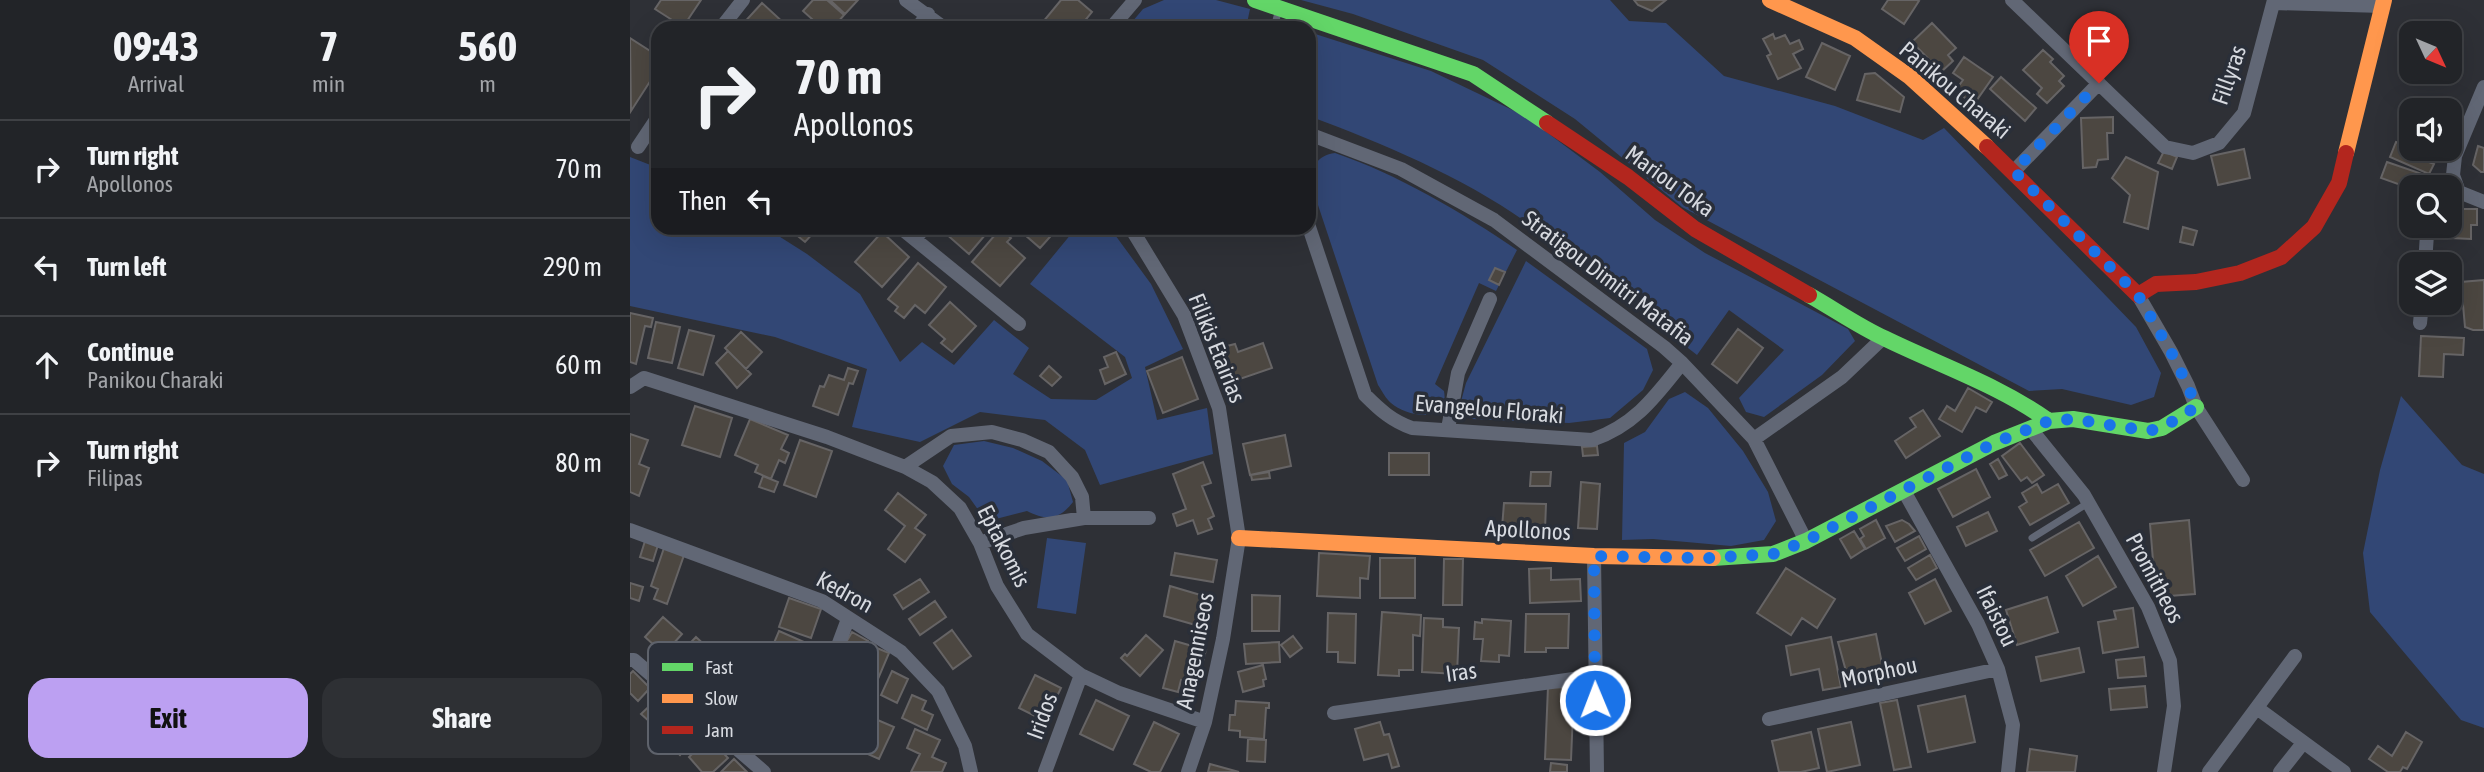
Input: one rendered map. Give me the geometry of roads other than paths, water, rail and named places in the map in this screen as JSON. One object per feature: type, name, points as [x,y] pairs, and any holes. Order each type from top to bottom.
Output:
[{"type":"street","points":[[726,21],[743,0]]},
{"type":"street","points":[[905,0],[935,21]]},
{"type":"street","points":[[1117,21],[1135,0]]},
{"type":"street","name":"Mariou Toka","points":[[1255,0],[1473,74],[1628,177],[1695,229],[1883,338],[1946,365],[2016,400],[2049,421]]},
{"type":"street","name":"Panikou Charaki","points":[[1770,0],[1795,5],[1855,38],[1910,77],[2014,171],[2138,295]]},
{"type":"street","name":"Fillyras","points":[[2012,0],[2165,147],[2193,153],[2219,143],[2244,113],[2274,2]]},
{"type":"street","points":[[2243,480],[2196,407],[2171,352],[2138,295],[2156,284],[2196,282],[2240,273],[2281,257],[2314,227],[2339,183],[2384,3],[2274,2]]},
{"type":"street","points":[[923,21],[928,15]]},
{"type":"street","points":[[2014,171],[2099,83]]},
{"type":"street","points":[[2454,175],[2455,156],[2484,88]]},
{"type":"street","points":[[638,147],[651,128]]},
{"type":"street","name":"Stratigou Dimitri Matafia","points":[[1316,137],[1401,169],[1494,220],[1664,347],[1754,439],[1806,541]]},
{"type":"street","points":[[2462,198],[2484,202]]},
{"type":"street","points":[[922,235],[1020,324]]},
{"type":"street","name":"Filikis Etairias","points":[[1135,235],[1184,315],[1219,408],[1239,538]]},
{"type":"street","name":"Evangelou Floraki","points":[[1312,235],[1365,395],[1384,414],[1400,424],[1412,428],[1591,440],[1614,432],[1638,415],[1682,363]]},
{"type":"street","points":[[1448,429],[1458,373],[1490,299]]},
{"type":"street","points":[[2420,323],[2421,315]]},
{"type":"street","points":[[1754,439],[1842,377],[1883,338]]},
{"type":"street","name":"Eptakomis","points":[[630,387],[644,378],[827,437],[905,467],[932,482],[960,508],[980,543],[997,586],[1027,634],[1081,675],[1119,693],[1205,722]]},
{"type":"street","name":"Apollonos","points":[[1239,538],[1594,556],[1708,558],[1773,554],[1806,541],[1994,443],[2049,421],[2073,419],[2148,431],[2162,428],[2196,407]]},
{"type":"street","name":"Promitheos","points":[[2030,428],[2088,503],[2148,607],[2170,661],[2174,705],[2164,772]]},
{"type":"street","points":[[905,467],[951,436],[992,432],[1022,440],[1049,452],[1072,477],[1082,497],[1084,518]]},
{"type":"street","name":"Ifaistou","points":[[1904,491],[1978,624],[1998,669],[2014,725],[2008,772]]},
{"type":"street","points":[[980,543],[1024,528],[1084,518],[1149,518]]},
{"type":"street","name":"Kedron","points":[[630,530],[822,601],[901,652],[938,691],[965,746],[971,772]]},
{"type":"street","name":"Anagenniseos","points":[[1188,772],[1205,722],[1223,639],[1239,538]]},
{"type":"street","points":[[1594,556],[1597,772]]},
{"type":"street","points":[[839,642],[848,619]]},
{"type":"street","points":[[2209,772],[2295,656]]},
{"type":"street","points":[[630,660],[634,660],[648,672]]},
{"type":"street","name":"Morphou","points":[[1769,719],[1998,669]]},
{"type":"street","name":"Iridos","points":[[1045,772],[1081,675]]},
{"type":"street","name":"Iras","points":[[1334,713],[1594,676]]},
{"type":"street","points":[[2257,708],[2343,772]]},
{"type":"street","points":[[2280,772],[2303,744]]},
{"type":"street","points":[[743,754],[764,772]]},
{"type":"lane","points":[[1276,21],[1279,8]]},
{"type":"lane","points":[[2032,538],[2088,503]]}]
